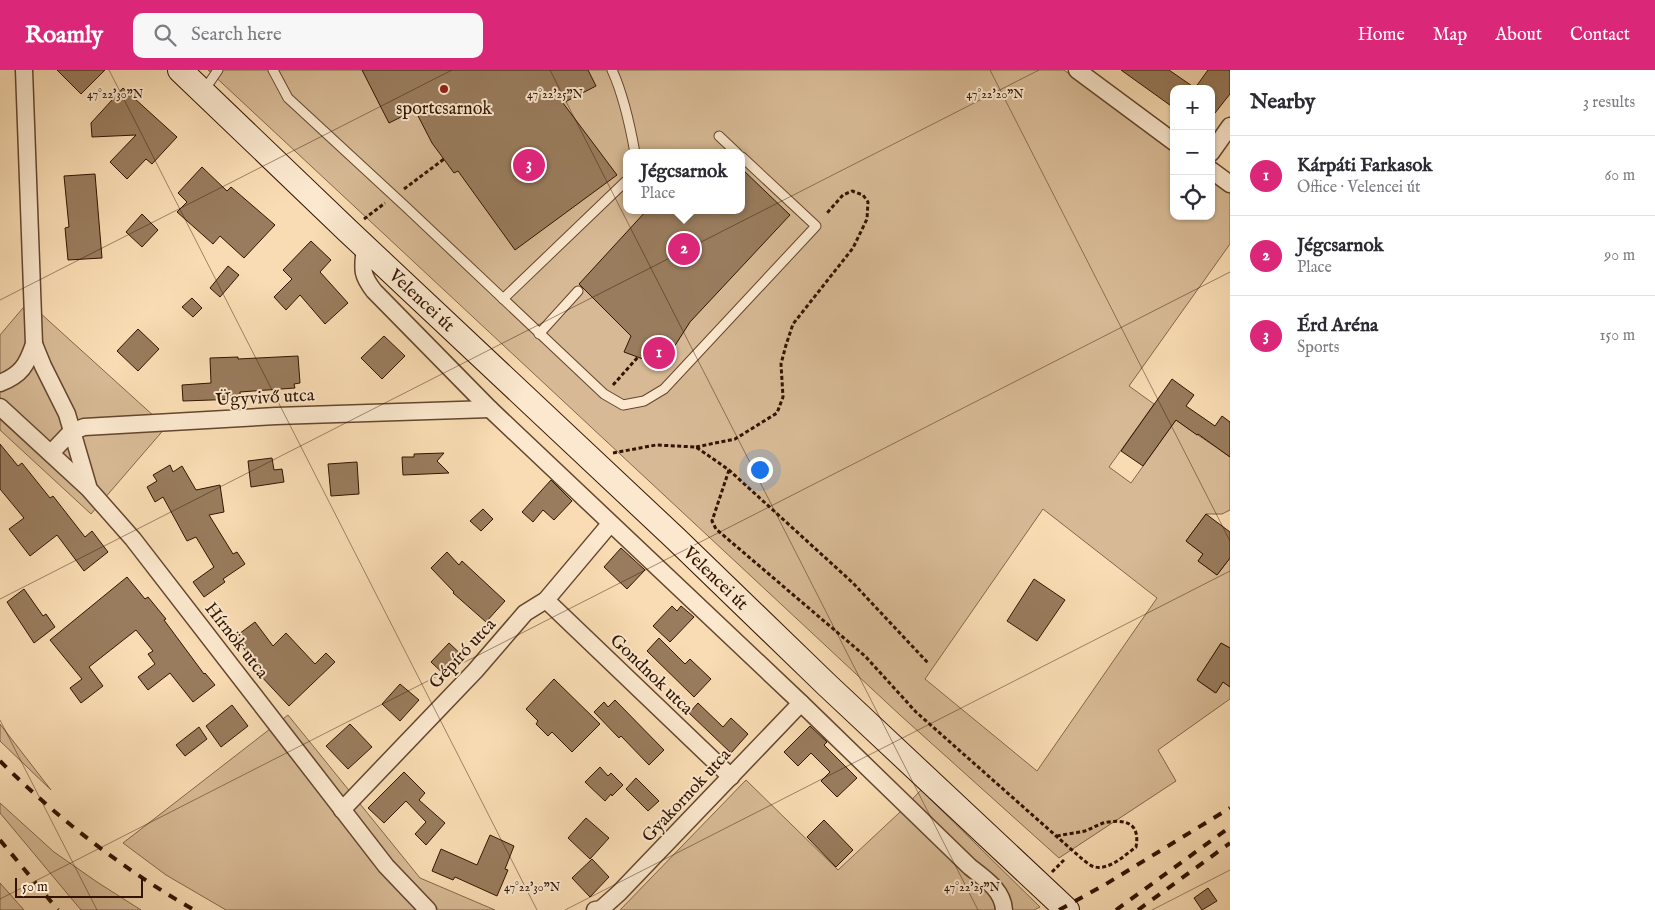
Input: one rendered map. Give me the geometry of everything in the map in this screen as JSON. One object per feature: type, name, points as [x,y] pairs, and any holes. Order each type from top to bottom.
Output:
[{"type":"main road","name":"Velencei út","points":[[180,70],[826,684],[1067,910]]},
{"type":"street","points":[[24,70],[34,344],[67,414],[88,488]]},
{"type":"street","points":[[1076,70],[1095,75],[1170,139]]},
{"type":"street","points":[[1215,147],[1230,126]]},
{"type":"street","points":[[1215,173],[1230,184]]},
{"type":"street","name":"Velencei út","points":[[365,246],[363,271],[369,286],[490,409],[801,702],[970,867],[999,892],[1003,900],[1004,910]]},
{"type":"street","points":[[0,383],[18,373],[27,363],[34,344]]},
{"type":"street","name":"Hírnök utca","points":[[0,407],[88,488],[133,539],[386,866],[428,910]]},
{"type":"street","name":"Ügyvivő utca","points":[[71,432],[84,427],[276,416],[490,409]]},
{"type":"street","points":[[51,453],[71,432]]},
{"type":"street","name":"Gépíró utca","points":[[342,810],[475,671],[526,613],[546,600],[610,524]]},
{"type":"street","name":"Gondnok utca","points":[[546,600],[731,777]]},
{"type":"street","name":"Gyakornok utca","points":[[595,910],[601,909],[620,893],[801,702]]},
{"type":"lane","points":[[203,92],[218,70]]},
{"type":"lane","points":[[273,70],[288,98],[604,394],[623,405],[644,401],[664,389],[816,226],[745,160]]},
{"type":"lane","points":[[612,70],[619,84],[634,149]]},
{"type":"lane","points":[[719,136],[733,149]]},
{"type":"lane","points":[[503,300],[623,184]]},
{"type":"lane","points":[[539,334],[578,291]]},
{"type":"path","points":[[590,458],[656,445],[696,447],[735,439],[777,413],[783,398],[781,364],[793,324],[853,248],[868,218],[868,202],[863,195],[852,191],[843,195],[827,213]]},
{"type":"path","points":[[604,394],[638,357]]},
{"type":"path","points":[[696,447],[729,470],[853,583],[928,663]]},
{"type":"path","points":[[729,470],[712,521],[716,529],[865,656],[916,712],[1081,858],[1094,867],[1106,866],[1119,860],[1136,847],[1138,836],[1134,827],[1125,822],[1107,822],[1084,831],[1057,836]]},
{"type":"shaded area","points":[[208,70],[1064,70],[1170,149],[1170,220],[1215,220],[1215,182],[1230,193],[1230,244],[1129,386],[1154,404],[1109,467],[1131,483],[1176,420],[1230,457],[1230,510],[1222,514],[1206,514],[1186,541],[1203,554],[1198,561],[1217,575],[1230,558],[1230,648],[1221,643],[1197,680],[1215,693],[1223,682],[1230,687],[1230,699],[1158,750],[1176,781],[1059,858],[900,715]],"holes":[[[1043,509],[1157,598],[1037,771],[925,679]]]},
{"type":"shaded area","points":[[28,302],[166,427],[91,514],[0,430],[0,335]]},
{"type":"shaded area","points":[[288,715],[420,878],[495,910],[226,910],[166,875],[123,843]]},
{"type":"shaded area","points":[[0,724],[51,790],[0,741]]},
{"type":"shaded area","points":[[746,780],[838,870],[921,790],[1040,907],[1034,910],[620,910]]},
{"type":"shaded area","points":[[0,803],[54,852],[141,910],[81,910],[0,813]]},
{"type":"shaded area","points":[[0,883],[24,910],[0,910]]},
{"type":"building","points":[[57,70],[105,70],[81,94]]},
{"type":"building","points":[[362,70],[588,70],[596,86],[563,103],[617,175],[515,250],[458,171],[454,173],[432,143],[415,110],[389,123]]},
{"type":"building","points":[[1121,70],[1169,70],[1191,85],[1170,85],[1170,105]]},
{"type":"building","points":[[1208,70],[1230,70],[1230,94],[1215,113],[1215,85],[1197,85]]},
{"type":"building","points":[[123,88],[177,137],[152,164],[146,159],[127,179],[110,162],[136,135],[92,137],[91,123]]},
{"type":"building","points":[[202,167],[227,191],[231,187],[275,225],[244,258],[220,236],[213,244],[177,212],[187,202],[178,193]]},
{"type":"building","points":[[745,172],[790,215],[690,322],[662,366],[624,352],[631,336],[579,284],[643,214],[745,214]]},
{"type":"building","points":[[95,174],[102,258],[68,260],[65,228],[69,227],[64,176]]},
{"type":"building","points":[[142,214],[158,230],[142,247],[126,232]]},
{"type":"building","points":[[311,241],[331,260],[320,272],[348,303],[325,324],[300,295],[286,310],[274,297],[292,279],[283,270]]},
{"type":"building","points":[[228,266],[239,275],[220,297],[210,288]]},
{"type":"building","points":[[192,298],[202,308],[193,317],[182,307]]},
{"type":"building","points":[[138,329],[159,349],[138,371],[117,351]]},
{"type":"building","points":[[384,336],[405,356],[382,379],[361,358]]},
{"type":"building","points":[[298,356],[300,383],[294,384],[295,388],[240,392],[240,399],[183,401],[182,385],[211,383],[210,358],[238,357],[238,359]]},
{"type":"building","points":[[1172,379],[1194,395],[1186,406],[1215,426],[1222,416],[1230,422],[1230,457],[1176,420],[1143,466],[1121,451]]},
{"type":"building","points":[[0,444],[18,466],[22,463],[50,498],[53,496],[85,537],[92,531],[108,552],[84,571],[57,535],[30,556],[9,529],[24,518],[0,489]]},
{"type":"building","points":[[444,453],[437,461],[449,473],[403,475],[402,457],[414,457],[414,454]]},
{"type":"building","points":[[272,458],[274,470],[282,469],[284,482],[251,487],[248,461]]},
{"type":"building","points":[[357,462],[359,494],[331,496],[328,464]]},
{"type":"building","points":[[170,465],[173,472],[182,466],[196,490],[220,485],[224,512],[209,515],[233,554],[237,552],[245,564],[223,579],[225,582],[204,597],[193,582],[214,567],[196,537],[187,541],[163,497],[155,502],[147,487],[157,481],[153,475]]},
{"type":"building","points":[[551,480],[572,501],[554,520],[543,510],[533,522],[522,512]]},
{"type":"building","points":[[483,509],[493,519],[481,531],[470,521]]},
{"type":"building","points":[[1206,514],[1230,532],[1230,558],[1217,575],[1198,561],[1203,554],[1186,541]]},
{"type":"building","points":[[621,548],[645,570],[627,589],[604,567]]},
{"type":"building","points":[[447,552],[459,565],[462,561],[505,601],[486,622],[453,593],[431,568]]},
{"type":"building","points":[[127,577],[145,599],[148,597],[166,619],[164,620],[204,674],[215,685],[193,702],[170,673],[148,690],[138,677],[155,664],[148,654],[153,651],[136,630],[89,667],[103,686],[81,703],[70,688],[82,679],[50,640]]},
{"type":"building","points":[[1034,579],[1065,600],[1037,641],[1007,621]]},
{"type":"building","points":[[24,589],[43,616],[46,614],[55,627],[34,643],[7,602]]},
{"type":"building","points":[[672,606],[677,611],[681,606],[694,617],[670,642],[653,626]]},
{"type":"building","points":[[255,622],[273,646],[286,633],[315,664],[326,653],[335,662],[289,706],[260,675],[262,673],[235,637]]},
{"type":"building","points":[[659,638],[685,664],[690,659],[711,679],[694,697],[647,651]]},
{"type":"building","points":[[449,643],[466,659],[448,678],[431,662]]},
{"type":"building","points":[[1221,643],[1230,648],[1230,687],[1223,682],[1216,693],[1197,680]]},
{"type":"building","points":[[554,679],[600,724],[572,752],[552,732],[548,736],[536,724],[538,721],[526,709]]},
{"type":"building","points":[[400,684],[419,700],[400,721],[382,704]]},
{"type":"building","points":[[615,700],[664,750],[649,765],[594,712],[604,702],[608,707]]},
{"type":"building","points":[[698,703],[723,727],[731,718],[748,734],[731,753],[689,713]]},
{"type":"building","points":[[232,705],[248,726],[221,747],[206,726]]},
{"type":"building","points":[[350,724],[372,747],[348,769],[326,746]]},
{"type":"building","points":[[810,726],[827,742],[824,745],[857,778],[837,797],[821,781],[830,772],[811,753],[798,766],[784,752]]},
{"type":"building","points":[[199,727],[207,739],[185,756],[176,745]]},
{"type":"building","points":[[600,767],[608,776],[611,773],[623,785],[605,801],[585,782]]},
{"type":"building","points":[[404,772],[425,793],[419,800],[445,823],[426,845],[415,834],[426,822],[406,801],[384,823],[368,808]]},
{"type":"building","points":[[636,778],[659,801],[648,811],[626,789]]},
{"type":"building","points":[[586,818],[609,838],[590,859],[568,838]]},
{"type":"building","points":[[824,820],[853,850],[836,867],[807,837]]},
{"type":"building","points":[[490,835],[514,846],[505,869],[508,870],[497,896],[455,877],[453,880],[432,871],[441,849],[477,865]]},
{"type":"building","points":[[592,859],[609,877],[590,897],[572,878]]},
{"type":"building","points":[[1208,888],[1217,901],[1202,910],[1194,898]]},
{"type":"railway","points":[[0,761],[45,803],[92,842],[142,878],[194,910]]},
{"type":"railway","points":[[1059,910],[1106,884],[1230,808]]},
{"type":"railway","points":[[1116,910],[1230,827]]},
{"type":"railway","points":[[0,840],[58,910]]},
{"type":"railway","points":[[1138,910],[1230,843]]},
{"type":"place","name":"sportcsarnok","points":[[444,89]]},
{"type":"place","name":"Érd Aréna","points":[[529,165]]},
{"type":"place","name":"Jégcsarnok","points":[[684,249]]},
{"type":"place","name":"Kárpáti Farkasok","points":[[659,353]]}]
